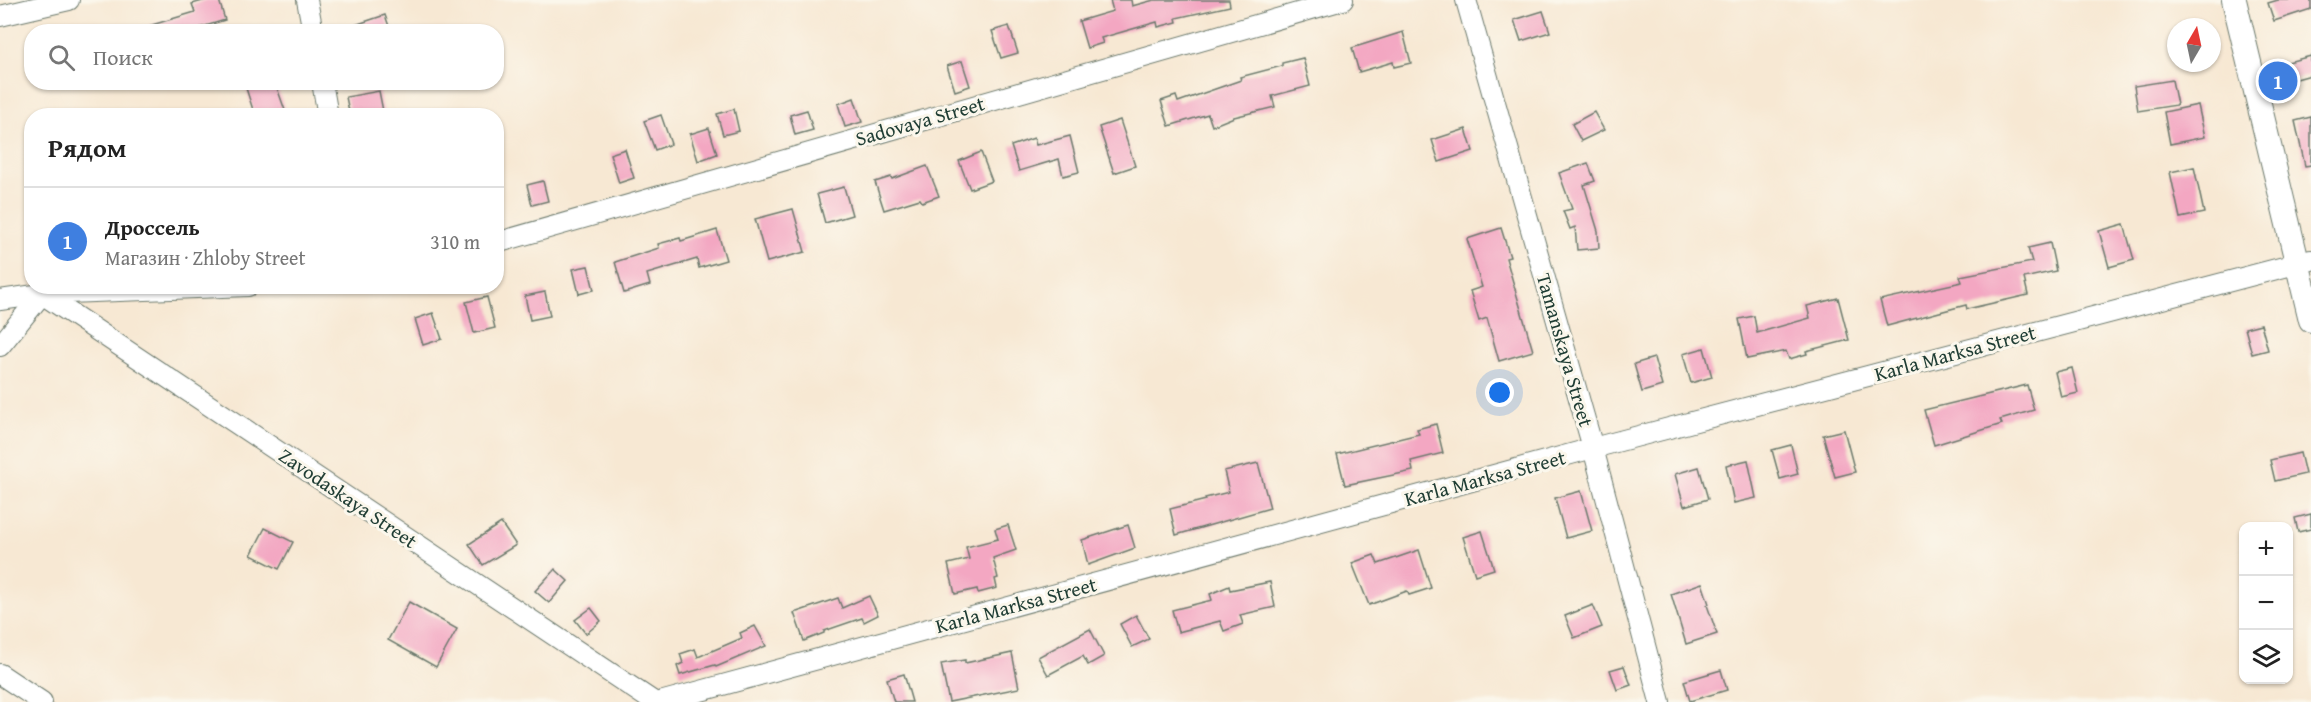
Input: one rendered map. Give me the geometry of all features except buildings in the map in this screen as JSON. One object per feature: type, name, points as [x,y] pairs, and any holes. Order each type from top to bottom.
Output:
[{"type":"street","points":[[0,16],[69,0]]},
{"type":"street","points":[[307,0],[312,24]]},
{"type":"street","name":"Sadovaya Street","points":[[504,241],[1343,0]]},
{"type":"street","name":"Tamanskaya Street","points":[[1466,0],[1593,448],[1660,702]]},
{"type":"street","points":[[2234,0],[2304,262],[2311,320]]},
{"type":"street","points":[[323,90],[327,108]]},
{"type":"street","name":"Karla Marksa Street","points":[[660,702],[1593,448],[2304,262]]},
{"type":"street","points":[[0,300],[42,294]]},
{"type":"street","points":[[0,346],[42,294]]},
{"type":"street","name":"Zavodaskaya Street","points":[[42,294],[654,702]]},
{"type":"street","points":[[0,674],[42,702]]},
{"type":"place","name":"Дроссель","points":[[2278,81]]}]
